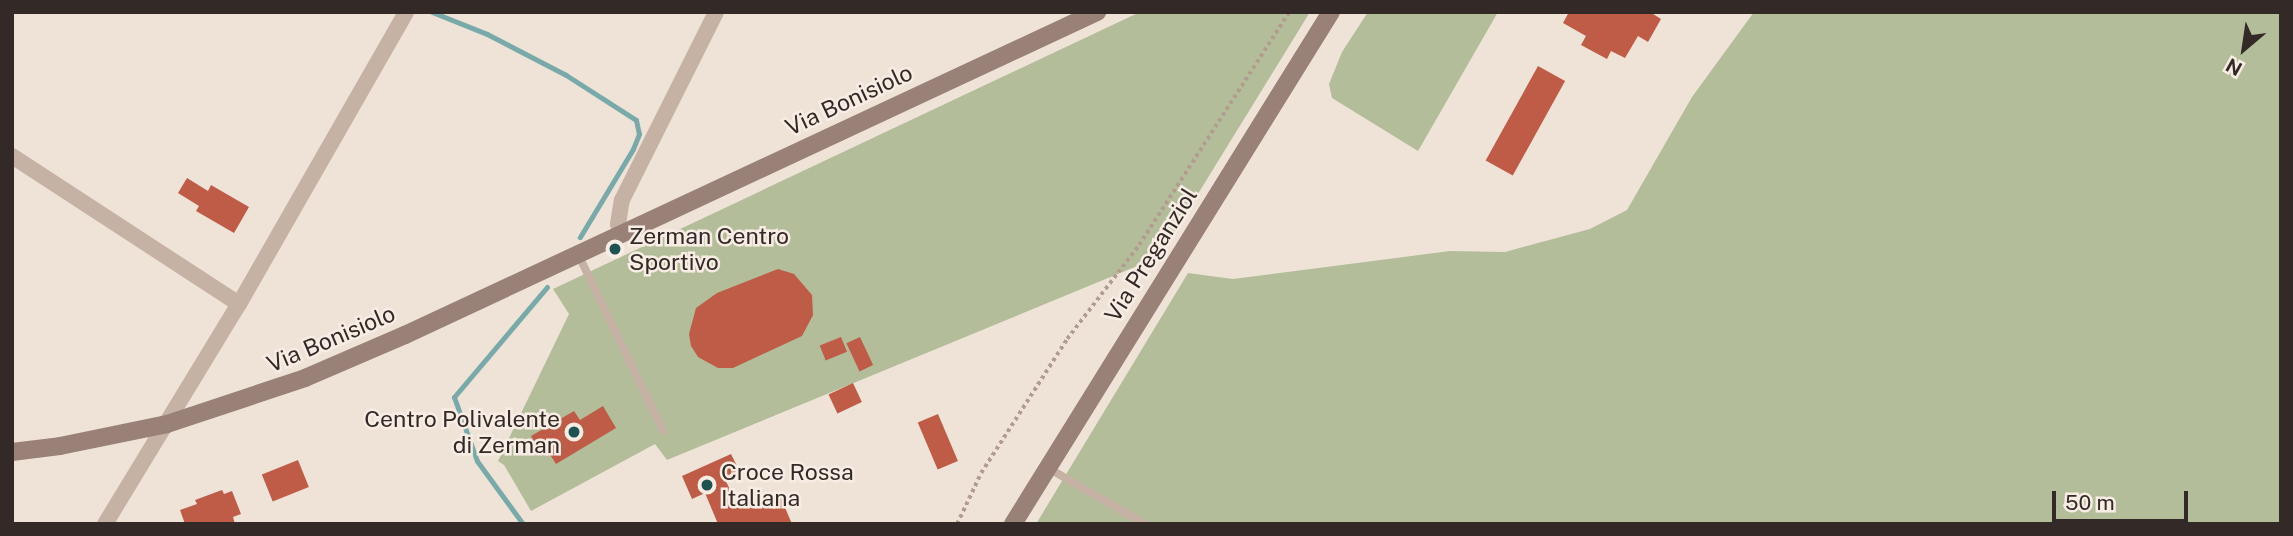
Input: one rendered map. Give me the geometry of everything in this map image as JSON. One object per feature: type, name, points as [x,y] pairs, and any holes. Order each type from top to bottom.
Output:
[{"type":"main road","name":"Via Bonisiolo","points":[[12,452],[60,446],[167,424],[305,378],[1097,12]]},
{"type":"main road","name":"Via Preganziol","points":[[1013,524],[1331,12]]},
{"type":"street","points":[[622,233],[618,224],[622,200],[716,12]]},
{"type":"street","points":[[105,524],[239,304],[405,14]]},
{"type":"street","points":[[12,156],[239,304]]},
{"type":"lane","points":[[578,254],[663,431]]},
{"type":"lane","points":[[1048,467],[1145,524]]},
{"type":"path","points":[[957,524],[981,474],[1067,340],[1139,245],[1289,12]]},
{"type":"green space","points":[[1140,12],[1310,12],[1159,257],[667,460],[655,444],[531,511],[504,465],[498,461],[569,314],[553,289]]},
{"type":"green space","points":[[1368,12],[1498,12],[1418,151],[1332,98],[1329,84],[1342,52]]},
{"type":"green space","points":[[1754,12],[2281,12],[2281,524],[1036,524],[1188,273],[1233,279],[1450,251],[1505,252],[1590,229],[1627,210],[1692,97]]},
{"type":"building","points":[[1569,12],[1650,12],[1661,19],[1648,42],[1638,36],[1625,58],[1611,51],[1607,59],[1581,45],[1586,36],[1563,23]]},
{"type":"building","points":[[1538,66],[1565,81],[1513,175],[1486,160]]},
{"type":"building","points":[[187,178],[208,191],[211,185],[249,207],[234,233],[196,211],[199,206],[178,193]]},
{"type":"building","points":[[778,269],[794,274],[812,295],[813,315],[802,336],[733,368],[718,368],[698,357],[691,346],[689,334],[696,308],[717,293]]},
{"type":"building","points":[[841,337],[847,352],[826,360],[820,346]]},
{"type":"building","points":[[860,337],[873,365],[860,371],[846,343]]},
{"type":"building","points":[[853,383],[862,402],[837,413],[829,394]]},
{"type":"building","name":"Centro Polivalente di Zerman","points":[[603,406],[616,428],[556,464],[549,453],[543,456],[531,436],[574,411],[580,420]]},
{"type":"building","points":[[938,414],[958,461],[938,470],[918,423]]},
{"type":"building","name":"Croce Rossa Italiana","points":[[731,454],[739,470],[724,477],[738,507],[765,495],[769,504],[781,498],[792,524],[718,524],[705,493],[692,499],[682,476]]},
{"type":"building","points":[[298,460],[309,487],[273,501],[262,475]]},
{"type":"building","points":[[222,490],[224,494],[232,491],[241,514],[233,517],[235,524],[185,524],[180,510],[197,504],[195,500]]},
{"type":"waterway","points":[[432,12],[487,34],[566,75],[636,120],[639,134],[633,149],[580,237]]},
{"type":"waterway","points":[[523,524],[477,461],[454,397],[547,287]]},
{"type":"place","name":"Zerman Centro Sportivo","points":[[615,249]]},
{"type":"place","name":"Centro Polivalente di Zerman","points":[[574,432]]},
{"type":"place","name":"Croce Rossa Italiana","points":[[707,485]]}]
